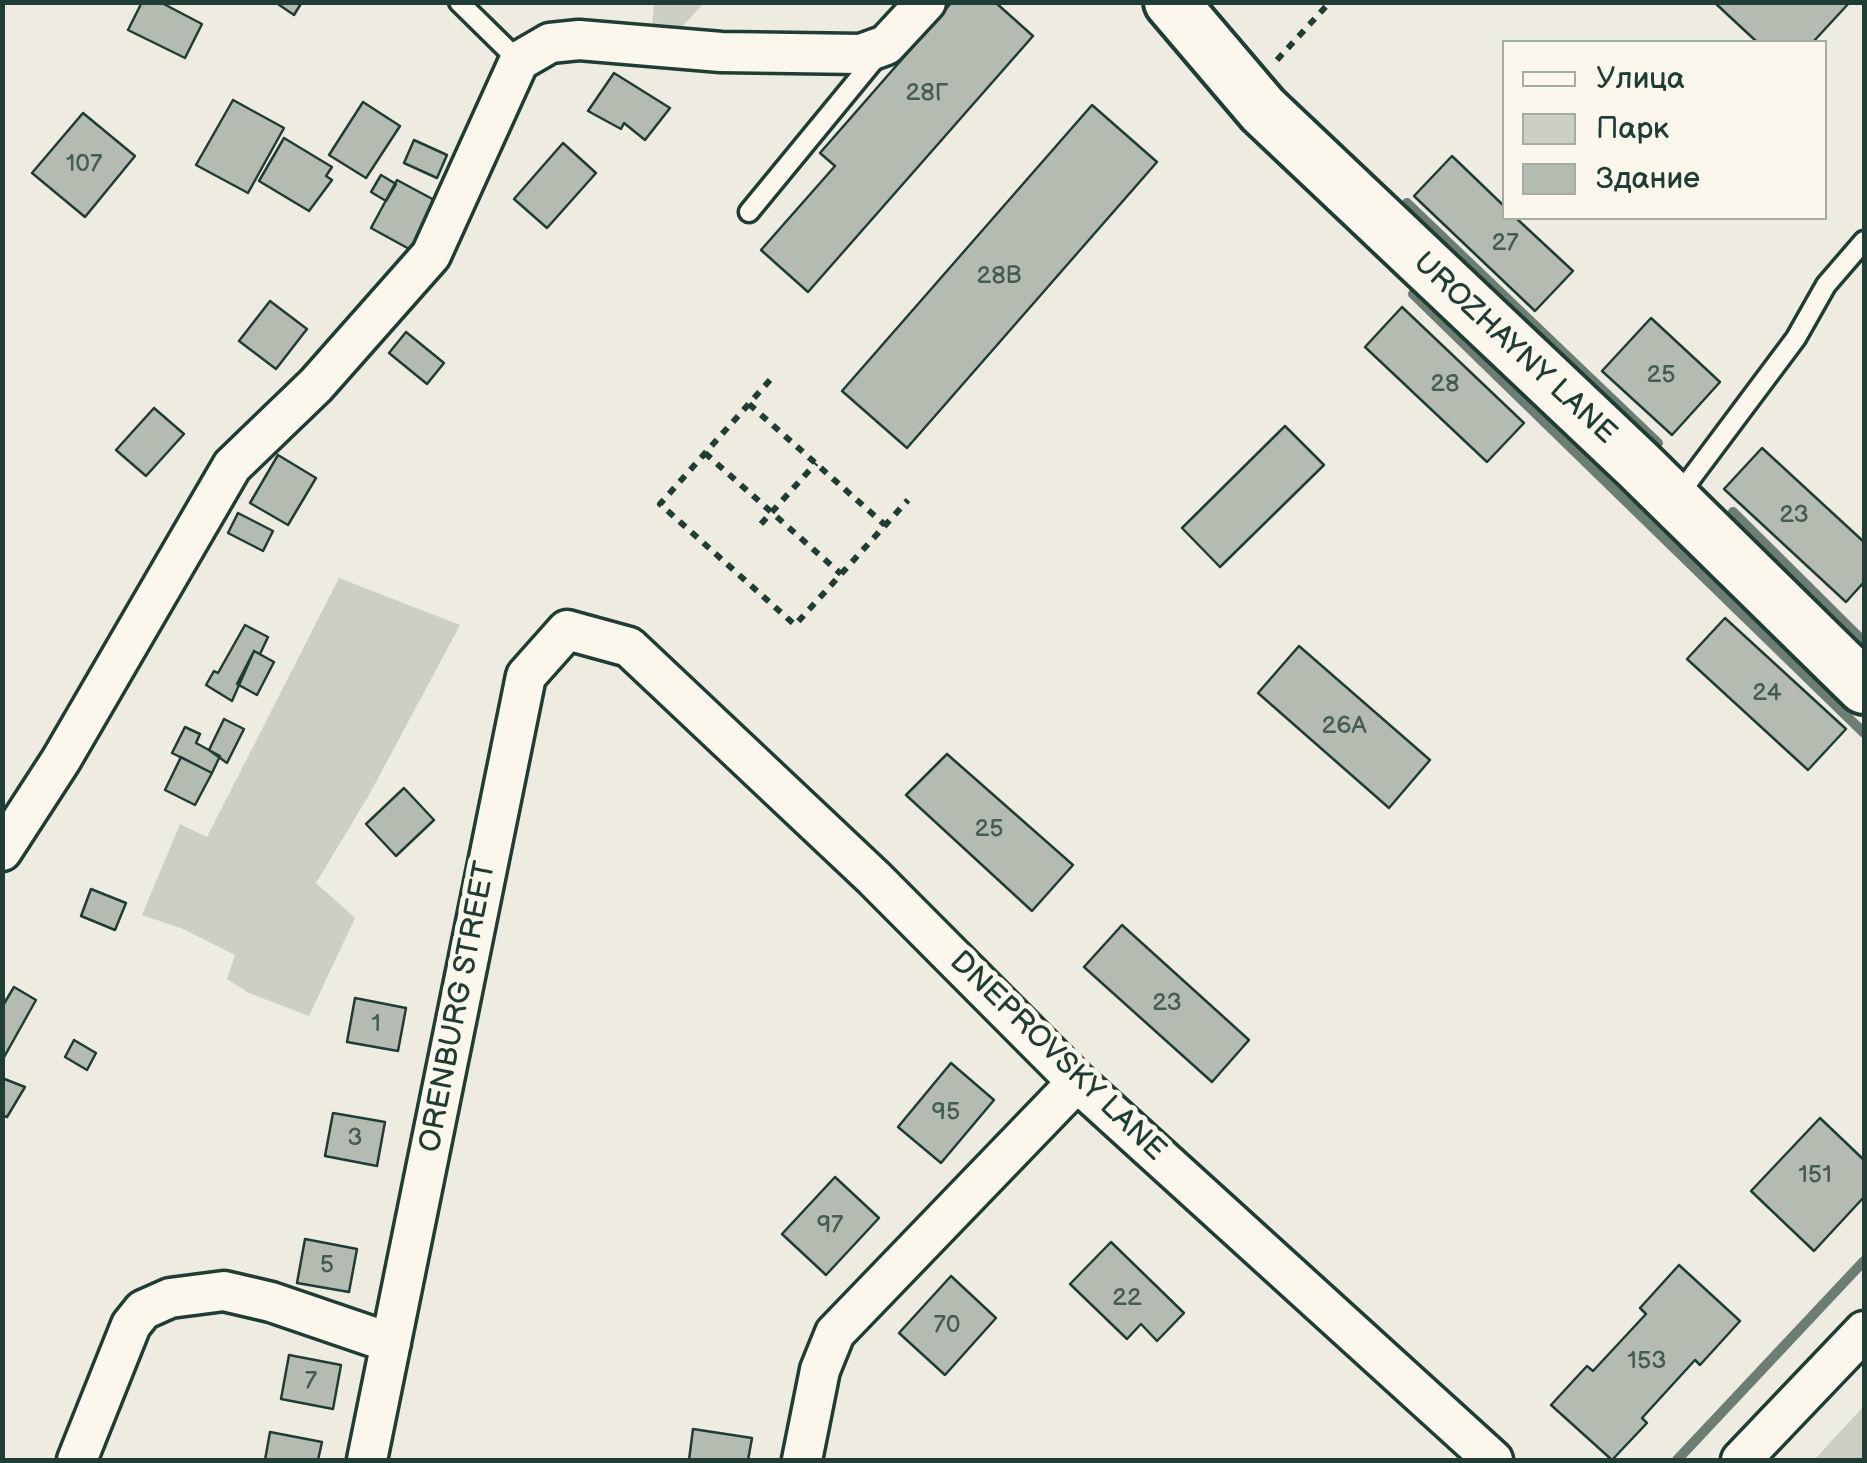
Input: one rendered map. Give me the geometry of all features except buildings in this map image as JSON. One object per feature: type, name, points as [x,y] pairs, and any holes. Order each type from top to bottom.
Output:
[{"type":"street","points":[[2,850],[61,760],[232,466],[316,385],[431,255],[519,61],[550,42],[579,40],[721,52],[861,54],[886,45],[926,2]]},
{"type":"street","name":"UROZHAYNY LANE","points":[[1171,2],[1276,122],[1864,687]]},
{"type":"street","name":"ORENBURG STREET","points":[[367,1460],[526,676],[567,630],[628,647]]},
{"type":"street","name":"DNEPROVSKY LANE","points":[[628,647],[874,878],[1077,1082],[1492,1460]]},
{"type":"street","points":[[802,1460],[820,1370],[834,1333],[1077,1082]]},
{"type":"street","points":[[77,1460],[132,1325],[143,1310],[170,1298],[224,1291],[271,1302],[391,1343]]},
{"type":"street","points":[[1740,1460],[1864,1331]]},
{"type":"lane","points":[[459,2],[519,61]]},
{"type":"lane","points":[[749,212],[886,45]]},
{"type":"lane","points":[[1674,501],[1796,338],[1826,285],[1864,241]]},
{"type":"path","points":[[1265,60],[1285,55],[1330,2]]},
{"type":"path","points":[[770,380],[660,504],[795,625],[908,500]]},
{"type":"path","points":[[749,404],[885,526]]},
{"type":"path","points":[[705,453],[840,574]]},
{"type":"path","points":[[760,524],[816,463]]},
{"type":"green space","points":[[654,3],[704,3],[677,32],[652,26]]},
{"type":"green space","points":[[339,578],[460,625],[369,795],[316,883],[355,918],[309,1016],[249,993],[227,979],[235,955],[181,928],[142,915],[180,824],[207,837]]},
{"type":"green space","points":[[1864,1406],[1864,1460],[1814,1460]]},
{"type":"waterway","points":[[1407,203],[1658,443]]},
{"type":"waterway","points":[[1413,294],[1864,733]]},
{"type":"waterway","points":[[1733,512],[1864,642]]},
{"type":"waterway","points":[[1677,1460],[1864,1261]]}]
